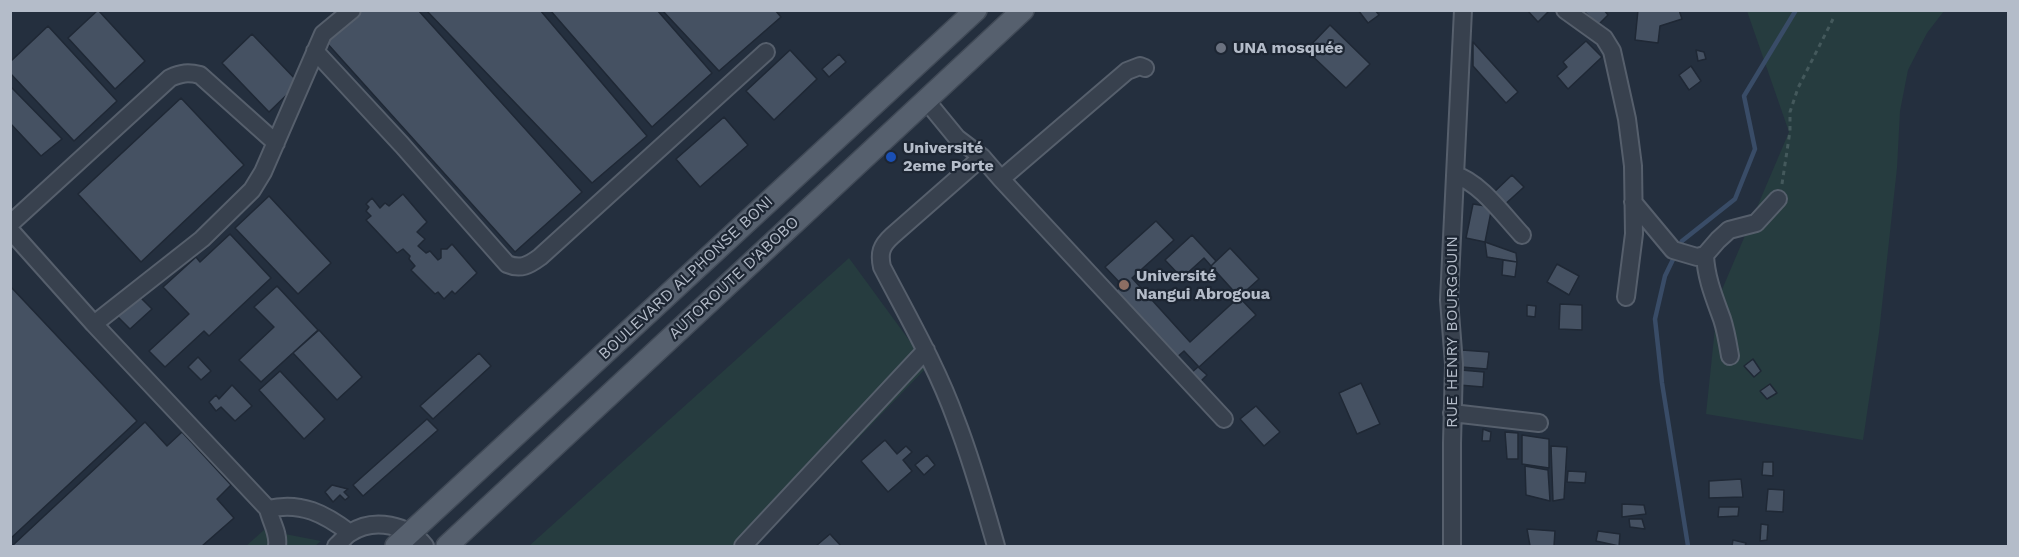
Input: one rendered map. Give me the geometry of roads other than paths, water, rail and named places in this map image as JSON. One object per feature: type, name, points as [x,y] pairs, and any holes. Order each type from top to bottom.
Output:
[{"type":"main road","name":"BOULEVARD ALPHONSE BONI","points":[[410,542],[976,10]]},
{"type":"main road","name":"AUTOROUTE D'ABOBO","points":[[447,546],[1023,10]]},
{"type":"street","points":[[94,324],[202,239],[236,207],[258,182],[323,34],[352,10]]},
{"type":"street","name":"RUE HENRY BOURGOUIN","points":[[1452,546],[1454,364],[1449,300],[1463,10]]},
{"type":"street","points":[[1565,10],[1604,38],[1612,51],[1627,119],[1633,166],[1634,234],[1626,297]]},
{"type":"street","points":[[315,51],[507,264],[520,268],[540,257],[766,52]]},
{"type":"street","points":[[1001,179],[1128,71],[1140,66],[1145,68]]},
{"type":"street","points":[[10,224],[170,78],[180,73],[200,75],[276,143]]},
{"type":"street","points":[[925,99],[957,138],[982,157],[1224,419]]},
{"type":"street","points":[[982,157],[892,236],[881,249],[880,257],[882,267],[926,350],[956,418],[996,546]]},
{"type":"street","points":[[1455,175],[1466,178],[1477,186],[1522,235]]},
{"type":"street","points":[[1701,256],[1729,230],[1756,223],[1778,199]]},
{"type":"street","points":[[1633,202],[1673,250],[1701,256]]},
{"type":"street","points":[[10,230],[94,324],[268,509],[278,540],[277,546]]},
{"type":"street","points":[[1701,256],[1723,322],[1730,356]]},
{"type":"street","points":[[742,546],[926,350]]},
{"type":"street","points":[[1452,413],[1539,423]]},
{"type":"street","points":[[268,509],[281,506],[315,511],[350,533]]},
{"type":"street","points":[[336,546],[350,533],[370,525],[391,525],[410,542]]},
{"type":"waterway","points":[[1688,546],[1662,383],[1655,319],[1665,276],[1682,241],[1735,199],[1755,149],[1744,96],[1796,10]]},
{"type":"place","name":"UNA mosquée","points":[[1221,48]]},
{"type":"place","name":"Université 2eme Porte","points":[[891,157]]},
{"type":"place","name":"Université Nangui Abrogoua","points":[[1124,285]]}]
